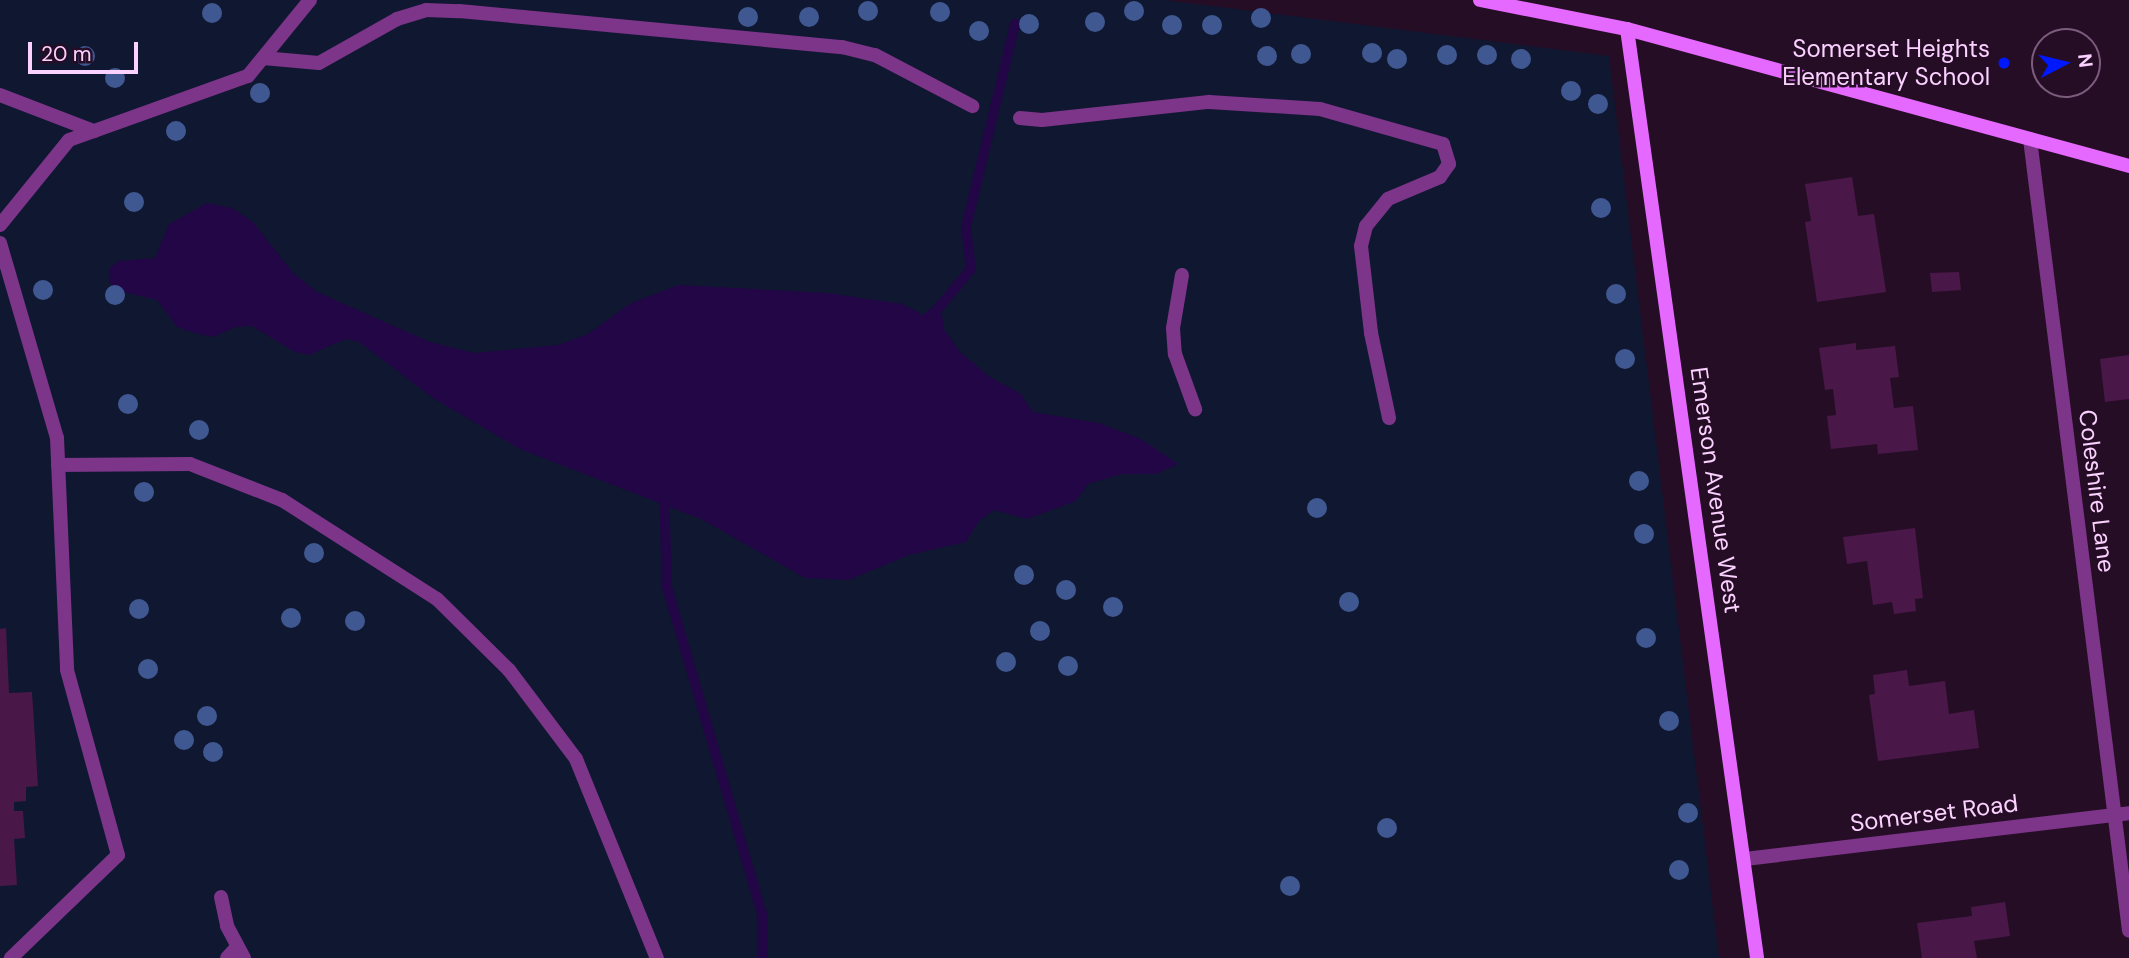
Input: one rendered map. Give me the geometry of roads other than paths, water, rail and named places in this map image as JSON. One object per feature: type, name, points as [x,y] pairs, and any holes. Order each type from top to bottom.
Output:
[{"type":"street","points":[[0,225],[69,140],[248,76],[310,0]]},
{"type":"street","points":[[1480,0],[1627,29],[2129,166]]},
{"type":"street","points":[[263,58],[319,63],[397,19],[426,10],[459,11],[842,47],[875,55],[972,106]]},
{"type":"street","name":"Emerson Avenue West","points":[[1627,29],[1757,958]]},
{"type":"street","points":[[0,95],[94,131]]},
{"type":"street","points":[[1020,118],[1042,120],[1209,102],[1320,109],[1443,144],[1449,164],[1440,177],[1388,199],[1366,226],[1361,246],[1380,389],[1389,418]]},
{"type":"street","name":"Coleshire Lane","points":[[2030,139],[2122,813],[2129,931]]},
{"type":"street","points":[[0,243],[57,438],[67,670],[118,855],[11,958]]},
{"type":"street","points":[[1182,275],[1173,328],[1175,354],[1195,409]]},
{"type":"street","points":[[58,465],[190,464],[282,500],[437,599],[509,670],[576,759],[657,958]]},
{"type":"street","name":"Somerset Road","points":[[1745,859],[2122,813]]},
{"type":"street","points":[[221,897],[224,918],[236,954]]},
{"type":"waterway","points":[[931,317],[971,269],[966,227],[1015,24]]},
{"type":"waterway","points":[[664,491],[667,587],[762,913],[763,958]]},
{"type":"place","name":"Somerset Heights Elementary School","points":[[2004,63]]}]
